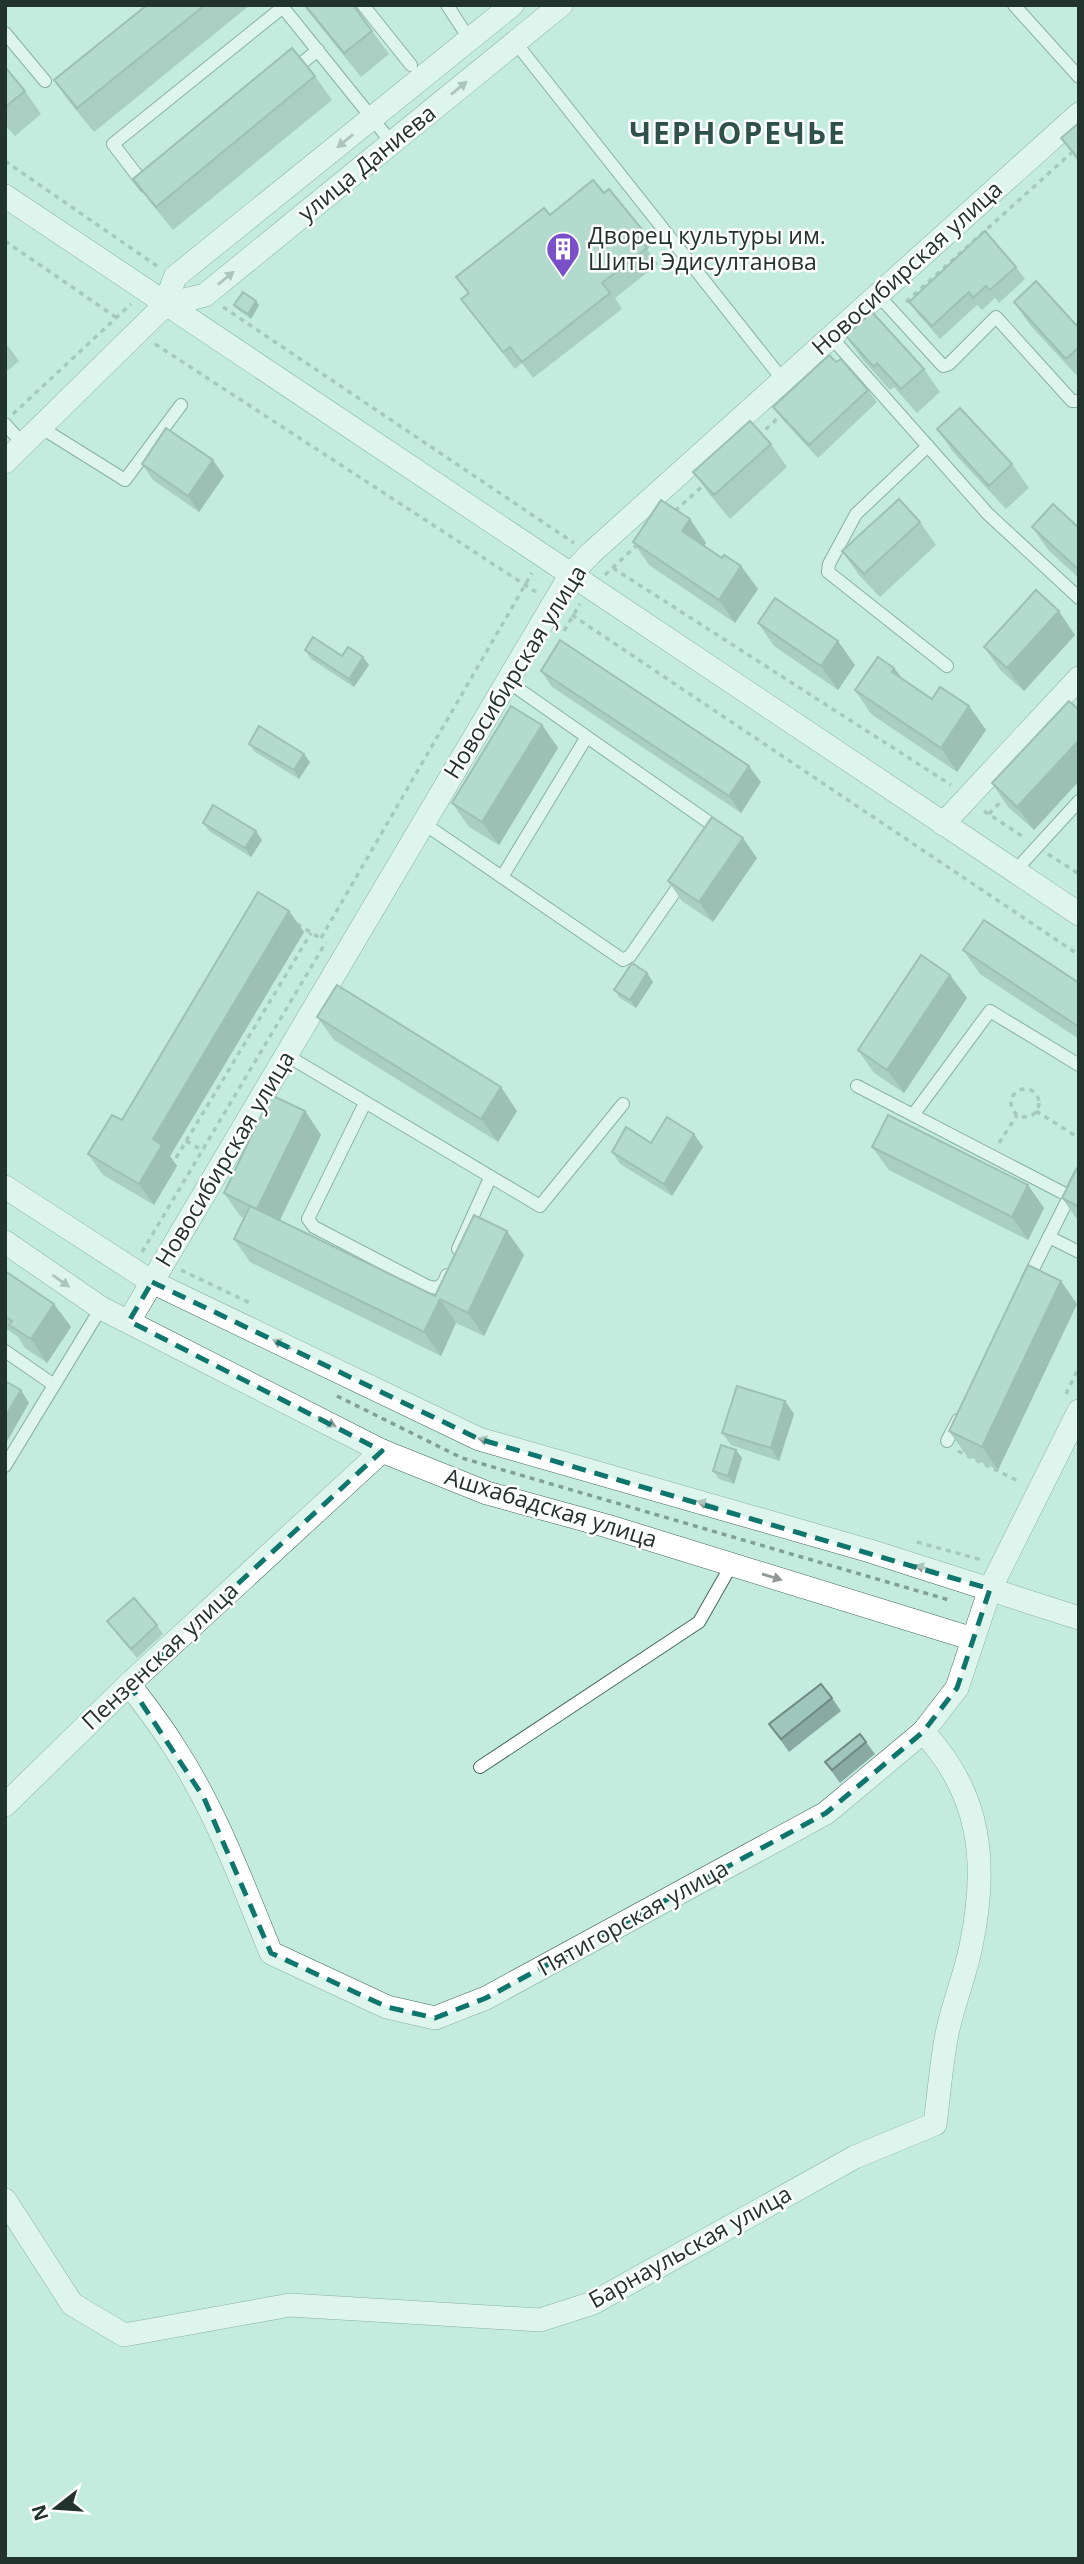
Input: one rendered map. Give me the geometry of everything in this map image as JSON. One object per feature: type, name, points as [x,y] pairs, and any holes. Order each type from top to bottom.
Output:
[{"type":"street","name":"улица Даниева","points":[[175,277],[512,5]]},
{"type":"street","name":"улица Даниева","points":[[165,305],[205,295],[561,5]]},
{"type":"street","points":[[470,40],[489,64]]},
{"type":"street","name":"Новосибирская улица","points":[[129,1321],[161,1287],[174,1266],[286,1055],[336,948],[423,823],[571,574],[1079,114]]},
{"type":"street","points":[[5,196],[1079,914]]},
{"type":"street","points":[[5,462],[165,305],[175,277]]},
{"type":"street","points":[[943,824],[1079,678]]},
{"type":"street","points":[[5,1187],[138,1259],[161,1287],[479,1439],[990,1589],[1079,1618]]},
{"type":"street","name":"Ашхабадская улица","points":[[5,1242],[101,1308],[382,1451],[487,1493],[732,1564],[974,1639]]},
{"type":"street","name":"Пятигорская улица","points":[[130,1684],[173,1744],[204,1798],[234,1860],[271,1953],[387,2007],[435,2018],[486,1998],[825,1813],[923,1732],[957,1689],[990,1589],[1079,1411]]},
{"type":"street","name":"Пензенская улица","points":[[5,1805],[130,1684],[382,1451]]},
{"type":"street","name":"Барнаульская улица","points":[[5,2200],[72,2304],[124,2335],[290,2305],[540,2320],[593,2303],[855,2157],[935,2124],[947,2034],[971,1945],[980,1860],[971,1808],[948,1758],[923,1732]]},
{"type":"lane","points":[[363,5],[411,65]]},
{"type":"lane","points":[[447,5],[470,40]]},
{"type":"lane","points":[[1014,5],[1079,77]]},
{"type":"lane","points":[[158,181],[147,190],[113,144],[282,6],[392,143]]},
{"type":"lane","points":[[5,33],[45,81]]},
{"type":"lane","points":[[515,42],[783,380]]},
{"type":"lane","points":[[286,76],[317,50]]},
{"type":"lane","points":[[878,295],[943,366],[949,364],[996,317],[1072,401],[1079,401]]},
{"type":"lane","points":[[831,337],[988,514],[1079,598]]},
{"type":"lane","points":[[40,427],[125,480],[181,405]]},
{"type":"lane","points":[[5,424],[23,444]]},
{"type":"lane","points":[[928,446],[856,514],[828,564],[828,572],[947,666]]},
{"type":"lane","points":[[507,681],[716,829],[706,848]]},
{"type":"lane","points":[[502,877],[586,738]]},
{"type":"lane","points":[[1015,872],[1079,802]]},
{"type":"lane","points":[[423,823],[623,960],[630,956],[691,869]]},
{"type":"lane","points":[[913,1115],[990,1011],[1079,1065]]},
{"type":"lane","points":[[286,1055],[540,1206],[623,1104]]},
{"type":"lane","points":[[857,1086],[1069,1196]]},
{"type":"lane","points":[[365,1102],[308,1219],[314,1227],[436,1288],[443,1284],[489,1178]]},
{"type":"lane","points":[[1019,1297],[1079,1177]]},
{"type":"lane","points":[[1049,1237],[1079,1252]]},
{"type":"lane","points":[[5,1466],[101,1308]]},
{"type":"lane","points":[[5,1351],[54,1385]]},
{"type":"lane","points":[[947,1441],[965,1405]]},
{"type":"lane","points":[[480,1767],[699,1622],[732,1564]]},
{"type":"path","points":[[895,312],[1079,146]]},
{"type":"path","points":[[5,161],[175,277]]},
{"type":"path","points":[[205,295],[590,554],[951,785],[967,800],[1079,874]]},
{"type":"path","points":[[755,438],[786,411]]},
{"type":"path","points":[[674,512],[715,475]]},
{"type":"path","points":[[559,639],[591,588],[643,540]]},
{"type":"path","points":[[321,938],[541,556]]},
{"type":"path","points":[[989,814],[1007,794]]},
{"type":"path","points":[[138,1259],[202,1150],[336,948],[291,920]]},
{"type":"path","points":[[176,1158],[311,933]]},
{"type":"path","points":[[1017,1115],[1011,1101],[1021,1090],[1036,1095],[1036,1111]]},
{"type":"path","points":[[1017,1115],[1028,1117],[1036,1111]]},
{"type":"path","points":[[1036,1111],[1079,1138]]},
{"type":"path","points":[[990,1155],[1017,1115]]},
{"type":"path","points":[[186,1141],[202,1150]]},
{"type":"path","points":[[132,1243],[138,1259]]},
{"type":"path","points":[[138,1259],[174,1266],[256,1307]]},
{"type":"path","points":[[161,1287],[174,1266]]},
{"type":"path","points":[[947,1441],[955,1450],[1022,1483]]},
{"type":"path","points":[[916,1542],[982,1560]]},
{"type":"highlighted area","points":[[152,1282],[479,1439],[990,1589],[957,1688],[923,1732],[826,1813],[486,1998],[435,2018],[387,2007],[271,1953],[204,1798],[129,1684],[382,1451],[129,1321]]},
{"type":"building","points":[[147,5],[205,5],[77,108],[54,80]]},
{"type":"building","points":[[305,5],[353,5],[372,31],[344,53]]},
{"type":"building","points":[[292,48],[315,76],[156,207],[133,179]]},
{"type":"building","points":[[5,67],[25,91],[5,107]]},
{"type":"building","points":[[1079,123],[1079,159],[1061,138]]},
{"type":"building","name":"Дворец культуры им. Шиты Эдисултанова","points":[[593,180],[604,193],[609,189],[641,228],[635,233],[647,248],[602,283],[610,293],[522,362],[510,347],[503,352],[461,299],[469,293],[456,277],[544,208],[550,215]]},
{"type":"building","points":[[985,231],[1016,267],[990,290],[986,286],[973,298],[969,292],[932,326],[909,302]]},
{"type":"building","points":[[1036,281],[1076,325],[1079,322],[1079,347],[1066,359],[1014,302]]},
{"type":"building","points":[[243,292],[256,301],[248,314],[234,305]]},
{"type":"building","points":[[872,312],[924,369],[901,389],[877,363],[874,367],[846,336]]},
{"type":"building","points":[[829,355],[836,362],[841,359],[868,390],[809,445],[773,407]]},
{"type":"building","points":[[960,408],[1012,464],[989,486],[937,429]]},
{"type":"building","points":[[750,421],[771,444],[714,495],[693,472]]},
{"type":"building","points":[[166,428],[213,460],[188,496],[142,464]]},
{"type":"building","points":[[899,499],[920,522],[864,574],[842,551]]},
{"type":"building","points":[[661,500],[690,519],[682,531],[722,558],[724,555],[741,566],[719,600],[633,542]]},
{"type":"building","points":[[1053,504],[1079,528],[1079,570],[1032,527]]},
{"type":"building","points":[[1036,590],[1059,611],[1007,668],[984,647]]},
{"type":"building","points":[[775,598],[838,641],[821,666],[758,623]]},
{"type":"building","points":[[313,637],[342,656],[348,647],[363,657],[349,679],[305,650]]},
{"type":"building","points":[[560,640],[749,766],[729,796],[541,671]]},
{"type":"building","points":[[878,657],[894,668],[892,672],[932,699],[940,687],[969,706],[941,748],[855,690]]},
{"type":"building","points":[[1069,701],[1079,710],[1079,740],[1017,807],[992,783]]},
{"type":"building","points":[[511,706],[542,725],[482,822],[452,803]]},
{"type":"building","points":[[259,726],[304,754],[294,770],[249,744]]},
{"type":"building","points":[[213,805],[256,831],[245,848],[203,823]]},
{"type":"building","points":[[712,817],[743,838],[699,902],[668,881]]},
{"type":"building","points":[[258,892],[289,911],[153,1139],[162,1145],[139,1184],[88,1154],[112,1115],[122,1120]]},
{"type":"building","points":[[984,920],[1079,983],[1079,1027],[963,950]]},
{"type":"building","points":[[921,955],[950,975],[887,1070],[858,1050]]},
{"type":"building","points":[[632,963],[647,973],[630,1000],[614,990]]},
{"type":"building","points":[[337,985],[501,1087],[481,1119],[317,1017]]},
{"type":"building","points":[[271,1095],[305,1111],[257,1209],[224,1193]]},
{"type":"building","points":[[888,1115],[1028,1185],[1012,1217],[872,1147]]},
{"type":"building","points":[[667,1117],[694,1134],[664,1184],[612,1152],[626,1127],[651,1143]]},
{"type":"building","points":[[1079,1164],[1079,1207],[1062,1198]]},
{"type":"building","points":[[250,1206],[435,1296],[474,1215],[507,1231],[468,1313],[440,1299],[424,1332],[234,1239]]},
{"type":"building","points":[[1028,1265],[1061,1281],[982,1447],[949,1431]]},
{"type":"building","points":[[5,1271],[54,1304],[31,1339],[9,1325],[12,1321],[5,1316]]},
{"type":"building","points":[[5,1381],[21,1390],[5,1417]]},
{"type":"building","points":[[737,1386],[785,1401],[771,1448],[722,1433]]},
{"type":"building","points":[[721,1445],[736,1450],[728,1476],[713,1471]]},
{"type":"building","points":[[134,1598],[157,1625],[131,1649],[107,1621]]},
{"type":"building","points":[[821,1684],[832,1698],[781,1739],[769,1724]]},
{"type":"building","points":[[860,1734],[866,1742],[832,1770],[825,1762]]},
{"type":"place","name":"Дворец культуры им. Шиты Эдисултанова","points":[[563,279]]},
{"type":"district","name":"ЧЕРНОРЕЧЬЕ","points":[[738,134]]}]
